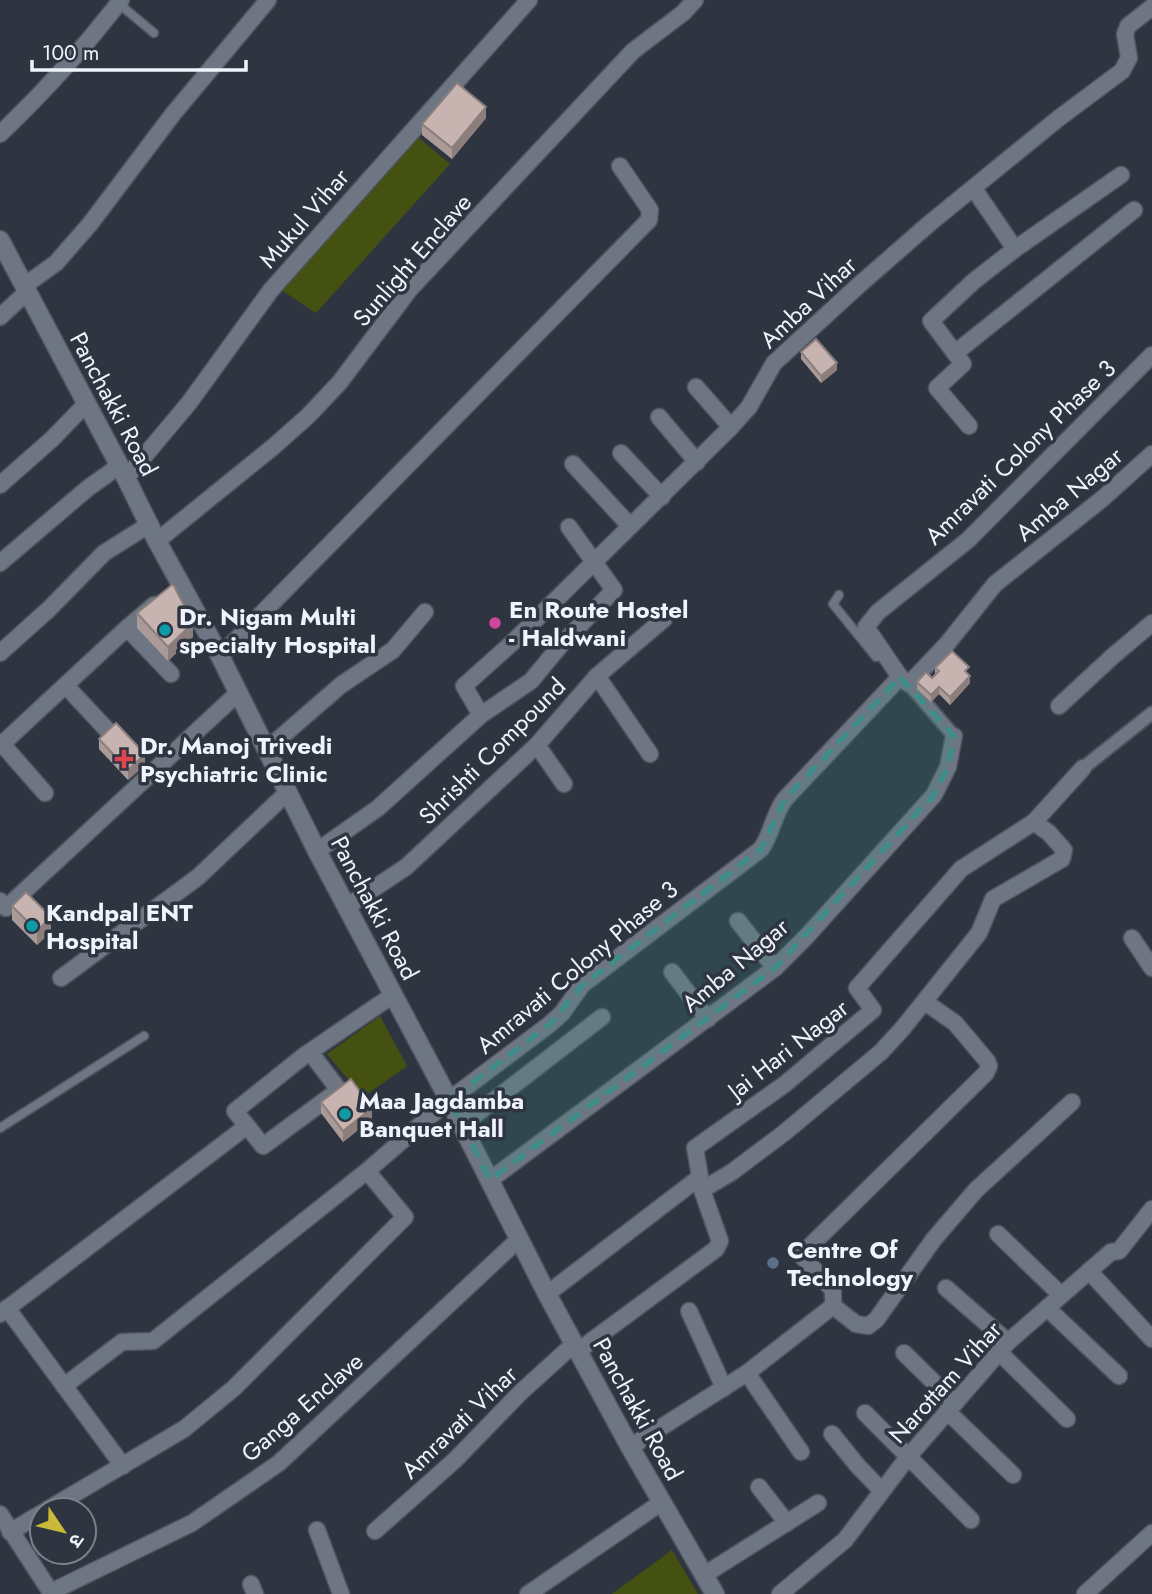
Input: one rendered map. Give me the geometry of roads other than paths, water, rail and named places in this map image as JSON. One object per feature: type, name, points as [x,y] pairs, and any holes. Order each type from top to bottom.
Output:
[{"type":"main road","name":"Panchakki Road","points":[[0,240],[220,656],[317,851],[462,1125],[547,1294],[630,1447],[715,1594]]},
{"type":"street","points":[[0,317],[26,289],[56,263],[90,224],[173,114],[268,0]]},
{"type":"street","name":"Mukul Vihar","points":[[0,563],[88,488],[123,472],[189,403],[271,290],[529,0]]},
{"type":"street","name":"Sunlight Enclave","points":[[0,653],[49,609],[104,553],[153,532],[273,447],[307,416],[340,382],[410,289],[633,51],[683,13],[695,0]]},
{"type":"street","points":[[0,134],[72,59],[120,2]]},
{"type":"street","name":"Amba Vihar","points":[[481,715],[464,686],[513,642],[731,427],[749,407],[774,363],[930,223],[1059,118],[1122,71],[1129,58],[1125,34],[1128,26],[1152,7]]},
{"type":"street","points":[[220,656],[649,220],[650,210],[620,166]]},
{"type":"street","points":[[969,426],[937,388],[963,364],[931,321],[974,281],[1016,248],[1121,175]]},
{"type":"street","points":[[974,189],[1016,248]]},
{"type":"street","points":[[955,353],[1134,210]]},
{"type":"street","name":"Amravati Colony Phase 3","points":[[64,1385],[122,1342],[153,1341],[367,1171],[449,1100],[550,1024],[562,1013],[582,985],[761,849],[777,810],[785,799],[905,680],[866,627],[878,611],[968,540],[1152,355]]},
{"type":"street","points":[[696,387],[731,427]]},
{"type":"street","points":[[0,485],[52,439],[86,404]]},
{"type":"street","points":[[659,417],[697,462]]},
{"type":"street","points":[[621,453],[662,497]]},
{"type":"street","name":"Amba Nagar","points":[[905,680],[947,644],[995,584],[1102,499],[1152,454]]},
{"type":"street","points":[[573,464],[629,526]]},
{"type":"street","points":[[317,851],[378,808],[481,715],[530,681],[614,590],[569,527]]},
{"type":"street","points":[[45,793],[1,745],[127,628],[180,584]]},
{"type":"street","points":[[266,750],[341,685],[393,650],[425,612]]},
{"type":"street","name":"Shrishti Compound","points":[[346,907],[405,867],[537,745],[597,676],[664,619]]},
{"type":"street","points":[[1059,706],[1152,623]]},
{"type":"street","points":[[127,628],[170,674]]},
{"type":"street","points":[[597,676],[650,754]]},
{"type":"street","points":[[905,680],[954,736]]},
{"type":"street","points":[[66,686],[109,732]]},
{"type":"street","points":[[0,901],[6,908],[238,693]]},
{"type":"street","name":"Jai Hari Nagar","points":[[701,1184],[695,1148],[785,1084],[873,1010],[857,988],[961,869],[1034,822],[1083,768],[1152,713]]},
{"type":"street","name":"Amba Nagar","points":[[489,1180],[775,968],[934,796],[948,767],[954,736]]},
{"type":"street","points":[[537,745],[564,784]]},
{"type":"street","points":[[61,978],[198,877],[288,792]]},
{"type":"street","points":[[547,1294],[701,1184],[732,1172],[784,1133],[881,1052],[925,1002],[979,933],[993,899],[1062,859],[1064,850],[1049,833],[1034,822]]},
{"type":"street","points":[[738,921],[775,968]]},
{"type":"street","points":[[1132,938],[1152,968]]},
{"type":"street","points":[[672,972],[708,1019]]},
{"type":"street","points":[[310,1052],[339,1090],[263,1146],[235,1111],[310,1052],[393,995]]},
{"type":"street","points":[[630,1447],[747,1373],[833,1306],[834,1290],[801,1255],[986,1073],[989,1066],[955,1023],[925,1002]]},
{"type":"street","points":[[462,1125],[602,1017]]},
{"type":"street","points":[[833,1306],[856,1324],[868,1326],[876,1320],[934,1239],[976,1190],[1072,1102]]},
{"type":"street","points":[[123,1466],[64,1385],[4,1311],[247,1126]]},
{"type":"street","points":[[71,1496],[184,1429],[234,1388],[405,1217],[367,1171]]},
{"type":"street","name":"Amravati Vihar","points":[[375,1531],[455,1460],[521,1392],[576,1348],[716,1249],[720,1241],[701,1184]]},
{"type":"street","name":"Narottam Vihar","points":[[780,1594],[845,1539],[908,1457],[1004,1347],[1111,1252],[1119,1251],[1149,1221]]},
{"type":"street","points":[[998,1234],[1061,1296]]},
{"type":"street","name":"Ganga Enclave","points":[[52,1593],[192,1522],[279,1463],[519,1239]]},
{"type":"street","points":[[1089,1271],[1152,1339]]},
{"type":"street","points":[[946,1288],[1004,1347],[1067,1419]]},
{"type":"street","points":[[1047,1308],[1119,1376]]},
{"type":"street","points":[[689,1311],[724,1388]]},
{"type":"street","points":[[904,1353],[1013,1475]]},
{"type":"street","points":[[747,1373],[801,1452]]},
{"type":"street","points":[[865,1413],[971,1520]]},
{"type":"street","points":[[832,1434],[856,1465],[882,1491]]},
{"type":"street","points":[[759,1487],[787,1523]]},
{"type":"street","points":[[528,1594],[662,1502]]},
{"type":"street","points":[[704,1575],[818,1503]]},
{"type":"street","points":[[0,1514],[52,1593]]},
{"type":"street","points":[[10,1532],[28,1521]]},
{"type":"street","points":[[317,1530],[341,1594]]},
{"type":"street","points":[[1085,1594],[1152,1533]]},
{"type":"lane","points":[[120,2],[154,33]]},
{"type":"lane","points":[[839,595],[833,604],[876,657],[885,654]]},
{"type":"lane","points":[[0,1128],[144,1036]]},
{"type":"place","name":"En Route Hostel - Haldwani","points":[[495,623]]},
{"type":"place","name":"Dr. Nigam Multi specialty Hospital","points":[[165,630]]},
{"type":"place","name":"Dr. Manoj Trivedi Psychiatric Clinic","points":[[124,759]]},
{"type":"place","name":"Kandpal ENT Hospital","points":[[32,926]]},
{"type":"place","name":"Maa Jagdamba Banquet Hall","points":[[345,1114]]},
{"type":"place","name":"Centre Of Technology","points":[[773,1263]]}]
